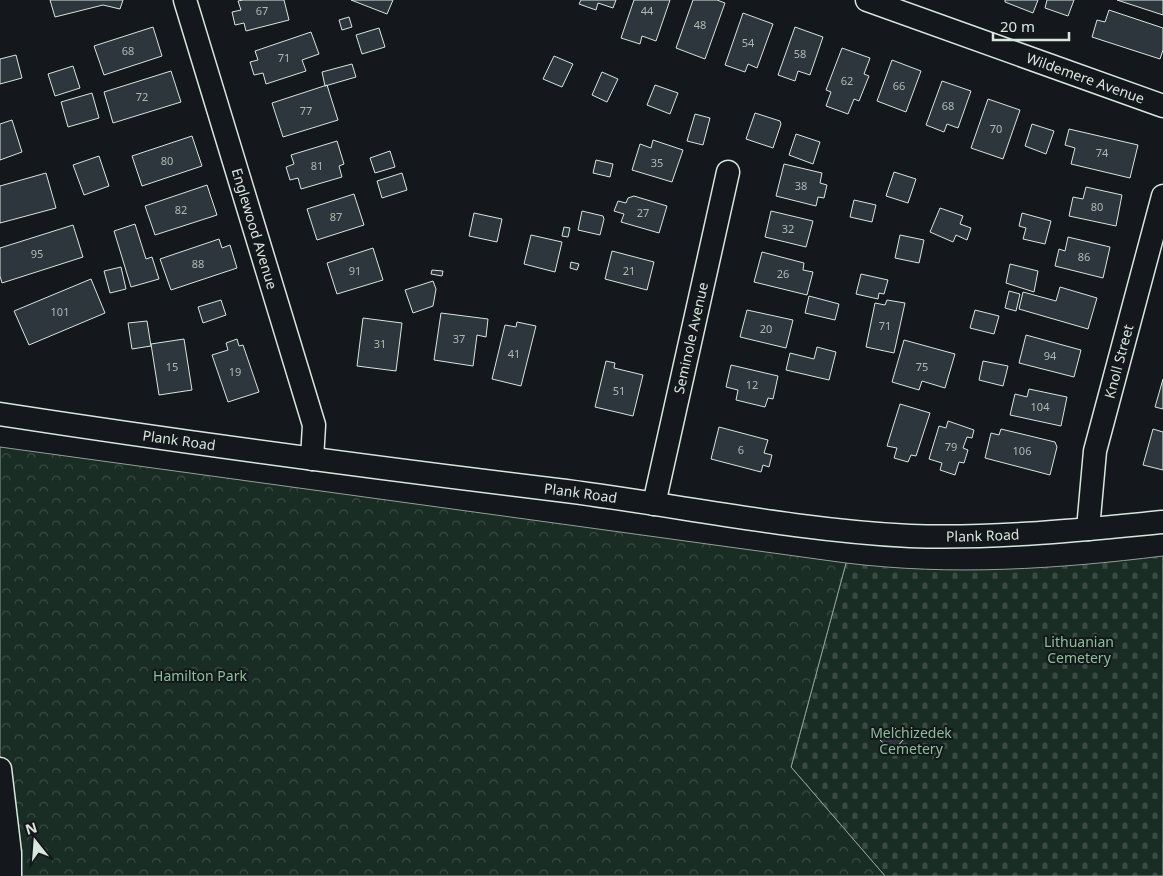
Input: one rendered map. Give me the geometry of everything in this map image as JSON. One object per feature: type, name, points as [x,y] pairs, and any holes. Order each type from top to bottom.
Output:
[{"type":"street","name":"Englewood Avenue","points":[[185,0],[314,424],[312,458]]},
{"type":"street","name":"Wildemere Avenue","points":[[868,0],[1163,106]]},
{"type":"street","name":"Seminole Avenue","points":[[654,504],[728,172]]},
{"type":"street","name":"Knoll Street","points":[[1088,529],[1095,451],[1163,196]]},
{"type":"street","name":"Plank Road","points":[[0,414],[831,529],[910,536],[988,536],[1163,522]]},
{"type":"street","points":[[0,770],[10,853],[10,876]]},
{"type":"green space","name":"Hamilton Park","points":[[0,447],[846,563],[791,767],[885,876],[0,876]]},
{"type":"green space","points":[[1163,556],[1163,876],[885,876],[791,767],[846,563],[886,567],[965,570],[1045,567]]},
{"type":"building","points":[[50,0],[123,0],[120,9],[103,5],[55,17]]},
{"type":"building","points":[[284,0],[289,20],[246,31],[244,23],[235,25],[232,12],[241,10],[238,1]]},
{"type":"building","points":[[351,0],[393,0],[387,14]]},
{"type":"building","points":[[581,0],[616,0],[613,8],[598,3],[596,10],[579,4]]},
{"type":"building","points":[[634,0],[670,0],[656,41],[642,36],[640,44],[621,38]]},
{"type":"building","points":[[693,0],[717,0],[725,3],[705,59],[676,48]]},
{"type":"building","points":[[1005,0],[1038,0],[1033,13],[1005,2]]},
{"type":"building","points":[[1047,0],[1074,0],[1068,16],[1045,8]]},
{"type":"building","points":[[1117,0],[1163,0],[1163,15]]},
{"type":"building","points":[[1109,10],[1163,28],[1163,50],[1160,59],[1092,37],[1097,20],[1105,22]]},
{"type":"building","points":[[743,13],[773,24],[757,68],[748,64],[745,72],[725,65]]},
{"type":"building","points":[[349,17],[352,27],[342,30],[339,20]]},
{"type":"building","points":[[153,27],[162,56],[104,75],[94,46]]},
{"type":"building","points":[[795,27],[823,37],[810,75],[798,71],[795,81],[778,75]]},
{"type":"building","points":[[379,28],[385,47],[362,54],[356,35]]},
{"type":"building","points":[[311,32],[319,54],[302,60],[306,71],[266,84],[263,73],[254,75],[250,62],[258,60],[255,51]]},
{"type":"building","points":[[842,48],[870,58],[864,74],[869,76],[859,101],[854,99],[848,114],[826,106],[831,92],[826,90]]},
{"type":"building","points":[[16,55],[22,78],[0,84],[0,59]]},
{"type":"building","points":[[554,56],[573,64],[562,87],[543,79]]},
{"type":"building","points":[[892,60],[921,71],[906,112],[877,101]]},
{"type":"building","points":[[352,64],[356,77],[325,86],[322,72]]},
{"type":"building","points":[[73,66],[80,88],[55,96],[48,74]]},
{"type":"building","points":[[171,71],[181,102],[113,123],[104,92]]},
{"type":"building","points":[[602,72],[618,79],[607,102],[592,95]]},
{"type":"building","points":[[942,81],[971,91],[958,128],[947,124],[944,132],[926,125]]},
{"type":"building","points":[[327,85],[338,120],[283,137],[272,103]]},
{"type":"building","points":[[655,85],[678,93],[670,114],[647,105]]},
{"type":"building","points":[[92,93],[99,118],[68,127],[61,102]]},
{"type":"building","points":[[988,99],[1020,110],[1003,159],[971,148]]},
{"type":"building","points":[[755,113],[780,121],[781,124],[773,148],[746,139]]},
{"type":"building","points":[[695,114],[710,118],[703,145],[687,141]]},
{"type":"building","points":[[12,120],[22,152],[0,160],[0,124]]},
{"type":"building","points":[[1032,124],[1054,131],[1046,154],[1025,146]]},
{"type":"building","points":[[1069,129],[1138,145],[1130,178],[1071,164],[1075,148],[1065,145]]},
{"type":"building","points":[[796,134],[820,142],[813,164],[789,155]]},
{"type":"building","points":[[192,136],[202,166],[142,186],[132,156]]},
{"type":"building","points":[[653,140],[683,150],[672,182],[632,170],[640,144],[651,148]]},
{"type":"building","points":[[337,141],[344,164],[339,166],[342,177],[301,189],[298,178],[290,180],[286,167],[294,164],[291,155]]},
{"type":"building","points":[[390,151],[395,167],[375,173],[370,158]]},
{"type":"building","points":[[99,156],[109,186],[84,195],[73,165]]},
{"type":"building","points":[[596,160],[613,164],[610,177],[593,173]]},
{"type":"building","points":[[784,164],[822,173],[820,183],[827,185],[824,198],[818,197],[816,206],[776,196]]},
{"type":"building","points":[[894,172],[916,179],[908,203],[886,196]]},
{"type":"building","points":[[46,173],[56,208],[0,223],[0,186]]},
{"type":"building","points":[[402,173],[407,190],[382,198],[377,181]]},
{"type":"building","points":[[207,185],[217,215],[155,235],[145,206]]},
{"type":"building","points":[[1086,187],[1122,195],[1116,226],[1069,216],[1073,197],[1083,199]]},
{"type":"building","points":[[354,194],[364,225],[317,240],[307,209]]},
{"type":"building","points":[[634,196],[667,206],[659,233],[621,222],[624,214],[614,211],[618,201],[626,203],[628,198]]},
{"type":"building","points":[[854,200],[876,205],[872,222],[850,217]]},
{"type":"building","points":[[940,208],[963,216],[960,224],[971,228],[967,240],[956,235],[953,242],[930,232]]},
{"type":"building","points":[[582,211],[603,216],[600,235],[578,230]]},
{"type":"building","points":[[771,211],[813,221],[806,247],[765,237]]},
{"type":"building","points":[[474,213],[502,219],[497,242],[469,236]]},
{"type":"building","points":[[1022,213],[1051,221],[1045,244],[1023,239],[1026,228],[1019,226]]},
{"type":"building","points":[[135,224],[146,259],[152,257],[159,279],[131,287],[114,231]]},
{"type":"building","points":[[73,225],[83,257],[2,283],[0,276],[0,248]]},
{"type":"building","points":[[564,227],[570,228],[568,237],[562,236]]},
{"type":"building","points":[[531,235],[562,242],[555,272],[524,264]]},
{"type":"building","points":[[900,235],[924,240],[919,263],[895,258]]},
{"type":"building","points":[[1068,237],[1110,247],[1103,278],[1055,266],[1059,249],[1065,251]]},
{"type":"building","points":[[219,239],[222,248],[230,245],[237,268],[171,290],[160,259]]},
{"type":"building","points":[[373,248],[383,280],[337,294],[327,263]]},
{"type":"building","points":[[612,251],[654,262],[647,290],[605,279]]},
{"type":"building","points":[[762,252],[804,263],[803,270],[813,272],[807,295],[754,282]]},
{"type":"building","points":[[571,262],[579,264],[577,270],[570,268]]},
{"type":"building","points":[[1010,264],[1038,271],[1034,292],[1006,283]]},
{"type":"building","points":[[121,267],[126,289],[110,293],[104,271]]},
{"type":"building","points":[[432,270],[443,271],[442,276],[431,274]]},
{"type":"building","points":[[861,274],[888,280],[884,294],[879,293],[878,299],[856,294]]},
{"type":"building","points":[[91,279],[105,313],[29,345],[14,311]]},
{"type":"building","points":[[433,281],[436,289],[433,306],[413,313],[405,290]]},
{"type":"building","points":[[1060,287],[1097,298],[1088,329],[1019,309],[1023,292],[1056,301]]},
{"type":"building","points":[[1009,291],[1020,294],[1016,311],[1005,308]]},
{"type":"building","points":[[809,296],[839,304],[835,320],[805,313]]},
{"type":"building","points":[[221,300],[226,315],[203,323],[198,307]]},
{"type":"building","points":[[887,300],[905,303],[894,353],[866,347],[875,303],[885,305]]},
{"type":"building","points":[[747,310],[793,320],[786,348],[740,337]]},
{"type":"building","points":[[975,310],[999,316],[994,334],[970,328]]},
{"type":"building","points":[[441,313],[488,319],[486,337],[477,335],[473,366],[434,360]]},
{"type":"building","points":[[363,318],[402,323],[396,371],[357,366]]},
{"type":"building","points":[[147,321],[151,346],[132,349],[128,323]]},
{"type":"building","points":[[517,322],[536,326],[521,386],[492,379],[505,325],[516,327]]},
{"type":"building","points":[[1026,335],[1081,350],[1074,377],[1019,363]]},
{"type":"building","points":[[184,339],[192,390],[159,395],[151,344]]},
{"type":"building","points":[[237,339],[239,346],[243,345],[259,392],[228,402],[212,355],[228,350],[226,343]]},
{"type":"building","points":[[904,340],[955,354],[945,388],[922,381],[919,390],[892,382]]},
{"type":"building","points":[[817,347],[836,352],[829,380],[786,370],[790,353],[814,359]]},
{"type":"building","points":[[606,361],[615,363],[614,368],[643,375],[633,416],[595,407]]},
{"type":"building","points":[[983,361],[1008,366],[1003,386],[979,380]]},
{"type":"building","points":[[731,365],[778,376],[773,399],[768,398],[765,407],[736,400],[738,390],[726,387]]},
{"type":"building","points":[[1163,379],[1163,409],[1155,407]]},
{"type":"building","points":[[1029,389],[1067,397],[1061,426],[1010,415],[1015,394],[1027,397]]},
{"type":"building","points":[[900,404],[930,413],[916,456],[911,455],[908,462],[894,458],[897,448],[887,446]]},
{"type":"building","points":[[948,421],[974,430],[972,438],[967,437],[963,448],[968,450],[964,463],[959,462],[955,475],[940,470],[942,463],[929,459],[939,426],[946,428]]},
{"type":"building","points":[[719,427],[768,440],[764,453],[772,455],[769,467],[763,465],[761,472],[711,459]]},
{"type":"building","points":[[1001,429],[1055,442],[1057,447],[1050,475],[985,458],[991,433],[999,435]]},
{"type":"building","points":[[1153,429],[1163,432],[1163,470],[1143,465]]},
{"type":"building","points":[[893,726],[905,738],[894,750],[891,750],[880,740]]},
{"type":"park label","name":"Lithuanian Cemetery","points":[[1079,650]]},
{"type":"park label","name":"Melchizedek Cemetery","points":[[911,742]]}]
